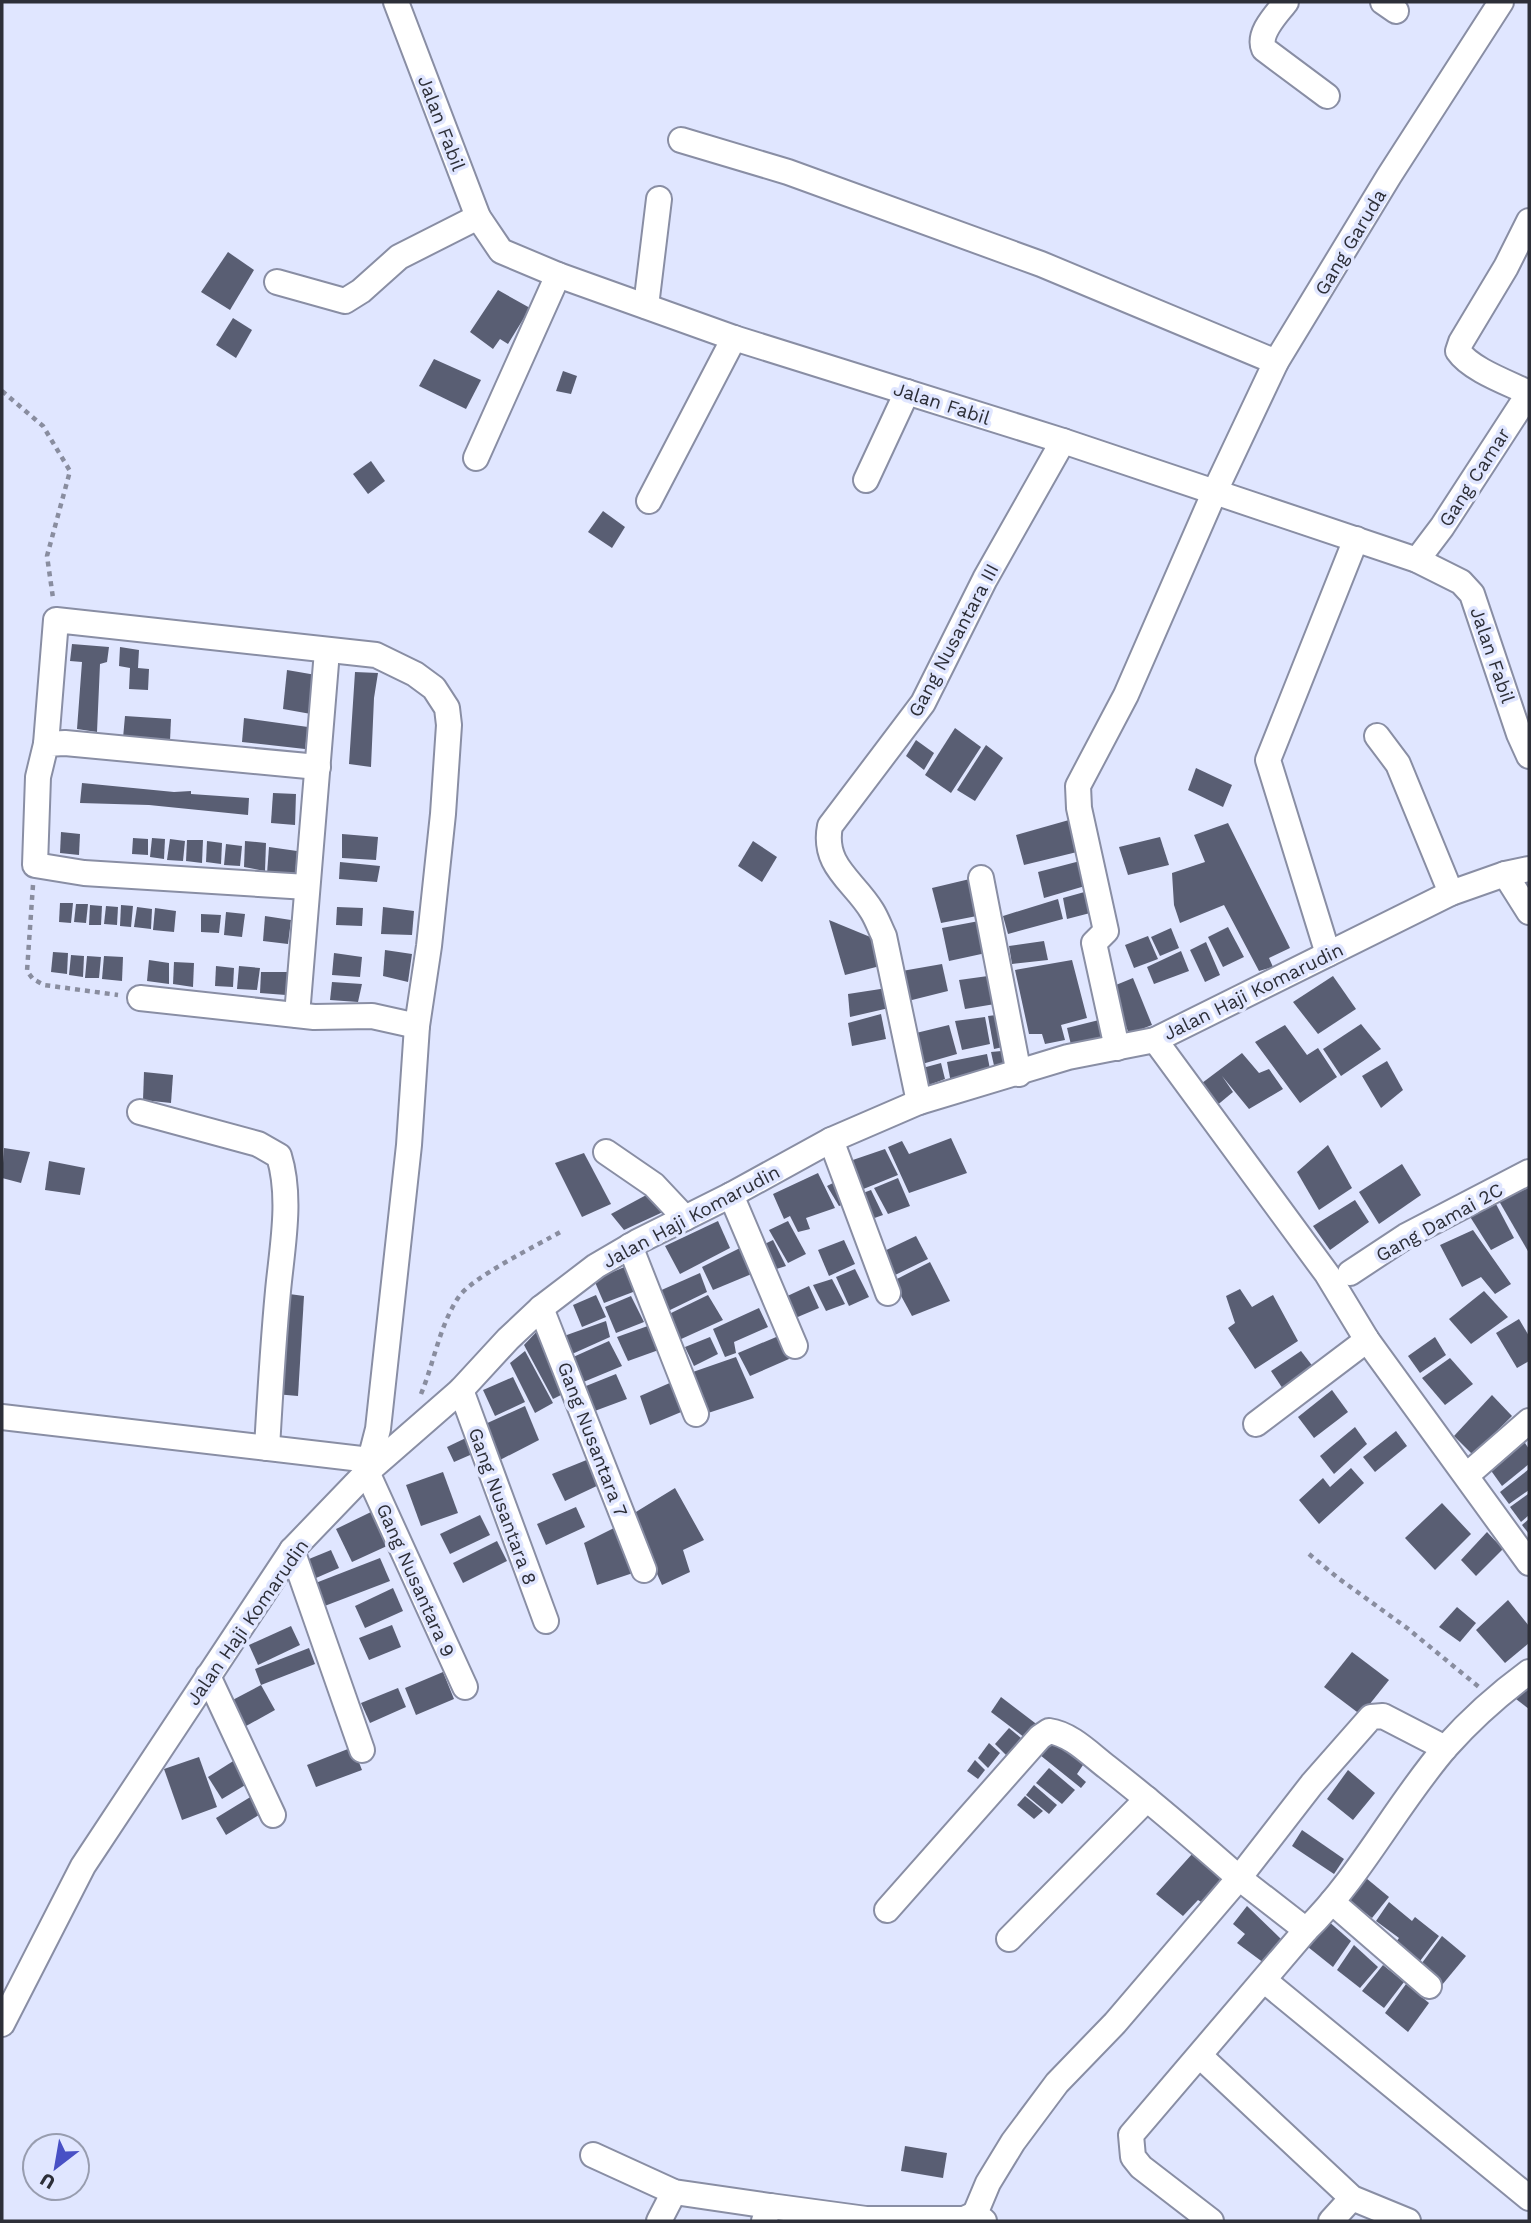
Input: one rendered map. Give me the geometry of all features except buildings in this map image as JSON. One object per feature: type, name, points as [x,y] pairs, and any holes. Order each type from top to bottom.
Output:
[{"type":"street","name":"Jalan Fabil","points":[[396,2],[478,218],[501,251],[558,275],[734,338],[1063,441],[1417,560],[1461,582],[1472,594],[1519,734],[1529,756]]},
{"type":"street","points":[[1286,2],[1263,34],[1261,43],[1264,49],[1327,96]]},
{"type":"street","name":"Gang Garuda","points":[[1117,1048],[1094,943],[1106,931],[1079,807],[1078,786],[1126,695],[1215,491],[1276,362],[1389,176],[1501,2]]},
{"type":"street","points":[[681,140],[788,172],[1029,260],[1276,362]]},
{"type":"street","points":[[646,306],[659,198]]},
{"type":"street","points":[[278,282],[345,301],[361,291],[399,257],[478,218]]},
{"type":"street","points":[[1529,221],[1458,351],[1472,365],[1529,393]]},
{"type":"street","points":[[476,458],[558,275]]},
{"type":"street","points":[[649,501],[734,338]]},
{"type":"street","points":[[866,480],[907,392]]},
{"type":"street","name":"Gang Camar","points":[[1417,560],[1442,527],[1529,393]]},
{"type":"street","name":"Gang Nusantara III","points":[[919,1102],[884,936],[872,911],[838,868],[830,853],[827,840],[830,826],[923,703],[985,579],[1063,441]]},
{"type":"street","points":[[1328,954],[1268,760],[1356,539]]},
{"type":"street","points":[[2,1418],[267,1448],[368,1466],[378,1429],[398,1249],[417,1026],[429,946],[443,814],[449,725],[447,708],[434,688],[405,669],[376,655],[56,620],[46,744],[38,777],[35,865],[85,873],[307,887]]},
{"type":"street","points":[[297,1015],[327,651]]},
{"type":"street","points":[[1377,736],[1398,764],[1423,819],[1451,893]]},
{"type":"street","points":[[46,744],[65,743],[318,767]]},
{"type":"street","points":[[1517,871],[1529,912]]},
{"type":"street","name":"Jalan Haji Komarudin","points":[[2,2024],[83,1866],[292,1550],[368,1466],[461,1390],[541,1308],[596,1266],[831,1140],[919,1102],[1019,1074],[1068,1057],[1155,1040],[1451,893],[1517,871]]},
{"type":"street","points":[[981,878],[1019,1074]]},
{"type":"street","points":[[140,998],[297,1015],[372,1016],[417,1026]]},
{"type":"street","points":[[1155,1040],[1327,1275],[1367,1340],[1529,1563]]},
{"type":"street","points":[[140,1112],[258,1144],[279,1156],[283,1168],[285,1238],[278,1289],[267,1448]]},
{"type":"street","points":[[831,1140],[888,1293]]},
{"type":"street","points":[[606,1152],[654,1185],[685,1219]]},
{"type":"street","name":"Gang Damai 2C","points":[[1350,1273],[1406,1236],[1529,1172]]},
{"type":"street","points":[[730,1195],[795,1346]]},
{"type":"street","points":[[630,1246],[696,1414]]},
{"type":"street","name":"Gang Nusantara 7","points":[[541,1308],[644,1570]]},
{"type":"street","points":[[1256,1424],[1367,1340]]},
{"type":"street","name":"Gang Nusantara 8","points":[[461,1390],[546,1621]]},
{"type":"street","points":[[1466,1475],[1529,1421]]},
{"type":"street","name":"Gang Nusantara 9","points":[[368,1466],[465,1688]]},
{"type":"street","points":[[292,1550],[362,1750]]},
{"type":"street","points":[[1211,2221],[1141,2167],[1133,2157],[1131,2135],[1332,1902],[1446,1748],[1493,1699],[1529,1672]]},
{"type":"street","points":[[208,1676],[273,1815]]},
{"type":"street","points":[[593,2155],[674,2192],[767,2214],[866,2220],[971,2219],[988,2183],[1013,2142],[1057,2083],[1115,2023],[1239,1878],[1312,1784],[1371,1717],[1383,1716],[1446,1748]]},
{"type":"street","points":[[887,1910],[1040,1737],[1049,1731],[1059,1732],[1077,1744],[1147,1799],[1239,1878],[1307,1930]]},
{"type":"street","points":[[1009,1939],[1147,1799]]},
{"type":"street","points":[[1332,1902],[1429,1986]]},
{"type":"street","points":[[1265,1981],[1529,2198]]},
{"type":"street","points":[[1200,2056],[1352,2198],[1408,2221]]},
{"type":"street","points":[[659,2221],[674,2192]]},
{"type":"street","points":[[1331,2221],[1352,2198]]},
{"type":"path","points":[[2,391],[43,426],[70,471],[47,556],[56,620]]},
{"type":"path","points":[[35,865],[26,961],[27,971],[33,979],[44,985],[140,998]]},
{"type":"path","points":[[418,1400],[446,1321],[458,1296],[474,1282],[562,1231]]},
{"type":"path","points":[[1309,1554],[1407,1628],[1493,1699]]}]
